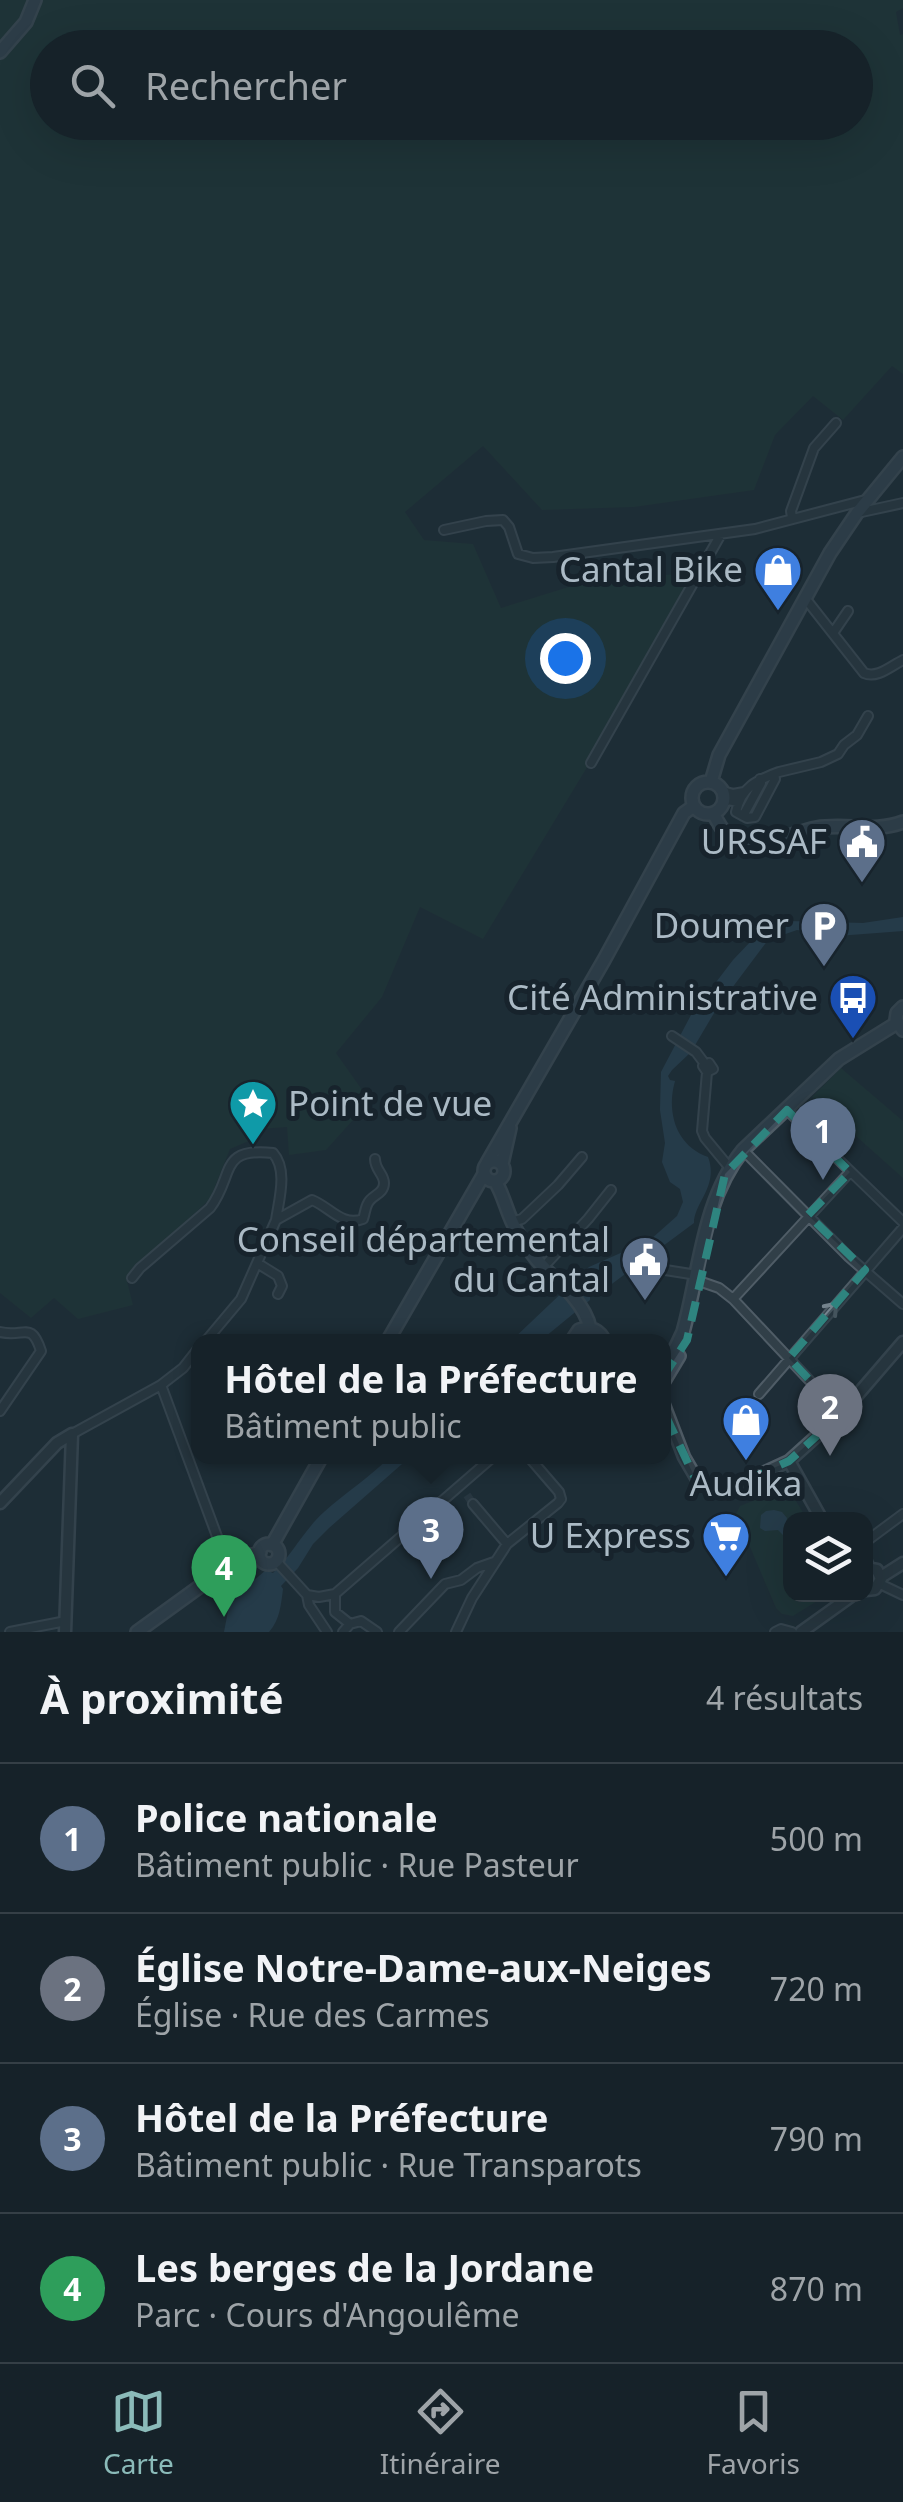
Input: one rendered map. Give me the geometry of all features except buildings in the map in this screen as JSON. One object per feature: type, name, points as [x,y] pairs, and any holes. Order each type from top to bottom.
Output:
[{"type":"main road","points":[[0,52],[26,22],[35,0]]},
{"type":"main road","points":[[711,782],[719,755],[830,553],[903,458]]},
{"type":"main road","points":[[711,782],[723,791],[724,802],[717,810],[702,813],[694,806],[692,796],[700,784],[711,782]]},
{"type":"main road","points":[[392,1334],[496,1174],[502,1136],[684,813],[694,806]]},
{"type":"main road","points":[[717,810],[724,832],[744,844],[828,827],[880,828],[903,822]]},
{"type":"main road","points":[[671,1354],[683,1332],[717,1194],[729,1167],[839,1059],[900,1026],[897,1012],[903,1007]]},
{"type":"main road","points":[[496,1174],[518,1226],[584,1312],[590,1328],[600,1334]]},
{"type":"main road","points":[[496,1174],[506,1187],[518,1226],[546,1266]]},
{"type":"main road","points":[[671,1368],[692,1324],[696,1278]]},
{"type":"main road","points":[[576,1334],[590,1328]]},
{"type":"main road","points":[[137,1632],[235,1561],[272,1544],[317,1464]]},
{"type":"main road","points":[[260,1552],[263,1562],[278,1562],[279,1551],[272,1544]]},
{"type":"street","points":[[792,518],[791,511],[814,448],[836,424]]},
{"type":"street","points":[[444,530],[503,520],[516,551],[533,558],[755,529],[869,499]]},
{"type":"street","points":[[858,513],[903,504]]},
{"type":"street","points":[[592,763],[721,534]]},
{"type":"street","points":[[805,598],[868,675],[903,660]]},
{"type":"street","points":[[833,633],[848,611]]},
{"type":"street","points":[[774,774],[755,817],[736,812],[744,792],[756,781],[774,774],[833,757],[857,735],[868,716]]},
{"type":"street","points":[[743,816],[762,783],[756,781]]},
{"type":"street","points":[[723,791],[744,792]]},
{"type":"street","points":[[717,810],[728,800],[738,802]]},
{"type":"street","points":[[672,1036],[696,1052],[706,1068],[702,1131],[729,1167]]},
{"type":"street","points":[[759,1394],[903,1225],[787,1110]]},
{"type":"street","points":[[743,1150],[903,1304]]},
{"type":"street","points":[[132,1278],[210,1208],[239,1154],[273,1153],[279,1160],[282,1181],[276,1220],[241,1298],[212,1334]]},
{"type":"street","points":[[518,1226],[582,1156]]},
{"type":"street","points":[[276,1220],[312,1200],[348,1221],[363,1219],[368,1202],[384,1184],[374,1159]]},
{"type":"street","points":[[733,1299],[850,1172]]},
{"type":"street","points":[[546,1266],[611,1190]]},
{"type":"street","points":[[650,1258],[658,1269],[696,1278],[733,1299],[841,1414]]},
{"type":"street","points":[[257,1263],[278,1276],[282,1286],[278,1294]]},
{"type":"street","points":[[0,1332],[30,1332],[36,1336],[41,1351],[0,1411]]},
{"type":"street","points":[[671,1424],[698,1481],[728,1489],[789,1462],[841,1414],[903,1342]]},
{"type":"street","points":[[0,1504],[57,1443],[160,1386],[191,1358]]},
{"type":"street","points":[[160,1386],[218,1539],[235,1561]]},
{"type":"street","points":[[10,1632],[66,1626],[72,1434]]},
{"type":"street","points":[[789,1462],[817,1512]]},
{"type":"street","points":[[307,1595],[336,1594],[485,1464]]},
{"type":"street","points":[[456,1632],[472,1598],[507,1544],[563,1500],[535,1464]]},
{"type":"street","points":[[773,1470],[801,1484]]},
{"type":"street","points":[[462,1484],[468,1495]]},
{"type":"street","points":[[473,1504],[507,1544]]},
{"type":"street","points":[[873,1536],[903,1514]]},
{"type":"street","points":[[278,1562],[307,1595],[327,1632]]},
{"type":"street","points":[[873,1590],[903,1563]]},
{"type":"street","points":[[399,1632],[446,1584],[461,1580],[478,1568],[493,1566]]},
{"type":"street","points":[[873,1568],[881,1580],[903,1595]]},
{"type":"street","points":[[461,1580],[462,1590],[472,1598]]},
{"type":"street","points":[[334,1612],[336,1594]]},
{"type":"street","points":[[320,1597],[347,1628],[366,1622],[377,1632]]},
{"type":"street","points":[[800,1632],[843,1602]]},
{"type":"street","points":[[775,1632],[792,1632]]},
{"type":"highlighted area","points":[[787,1110],[850,1172],[808,1215],[865,1270],[789,1358],[841,1414],[789,1461],[728,1489],[694,1476],[654,1391],[687,1340],[725,1174]]},
{"type":"green space","points":[[0,0],[903,0],[903,8],[896,12],[900,35],[903,34],[903,374],[892,366],[843,420],[813,396],[775,435],[754,490],[634,507],[542,510],[483,446],[405,512],[424,540],[473,544],[501,608],[591,580],[694,573],[586,769],[483,939],[420,907],[382,997],[336,1053],[370,1101],[326,1150],[289,1155],[287,1127],[260,1129],[256,1138],[230,1149],[210,1199],[126,1277],[133,1305],[78,1319],[54,1298],[31,1318],[0,1293]]},
{"type":"green space","points":[[841,1068],[903,1121],[903,1178],[812,1097]]},
{"type":"green space","points":[[782,1489],[791,1493],[803,1512],[783,1512],[783,1602],[816,1602],[793,1616],[776,1608],[736,1514],[740,1506]]},
{"type":"water","points":[[903,917],[903,931],[837,936],[797,930],[768,940],[717,1008],[691,1052],[668,1076],[675,1081],[672,1104],[676,1126],[688,1145],[708,1157],[711,1167],[694,1223],[605,1289],[599,1287],[590,1293],[590,1300],[549,1334],[518,1334],[589,1267],[650,1240],[677,1216],[683,1202],[680,1189],[670,1182],[662,1162],[665,1143],[660,1110],[661,1072],[691,1015],[733,960],[774,924],[863,923]]},
{"type":"water","points":[[382,1464],[402,1464],[313,1544],[281,1586],[279,1612],[269,1632],[224,1632],[230,1601],[266,1570],[273,1573],[317,1519]]},
{"type":"water","points":[[766,1511],[783,1513],[783,1535],[778,1530],[760,1528],[761,1515]]},
{"type":"tunnel","points":[[467,1495],[473,1504]]},
{"type":"place","name":"Cantal Bike","points":[[778,612]]},
{"type":"place","name":"URSSAF","points":[[862,884]]},
{"type":"place","name":"Doumer","points":[[824,968]]},
{"type":"place","name":"Cité Administrative","points":[[853,1040]]},
{"type":"place","name":"Point de vue","points":[[253,1146]]},
{"type":"place","name":"Police nationale","points":[[823,1180]]},
{"type":"place","name":"Conseil départemental du Cantal","points":[[645,1302]]},
{"type":"place","name":"Église Notre-Dame-aux-Neiges","points":[[830,1456]]},
{"type":"place","name":"Audika","points":[[746,1462]]},
{"type":"place","name":"U Express","points":[[726,1578]]},
{"type":"place","name":"Hôtel de la Préfecture","points":[[431,1579]]},
{"type":"place","name":"Les berges de la Jordane","points":[[224,1617]]}]
